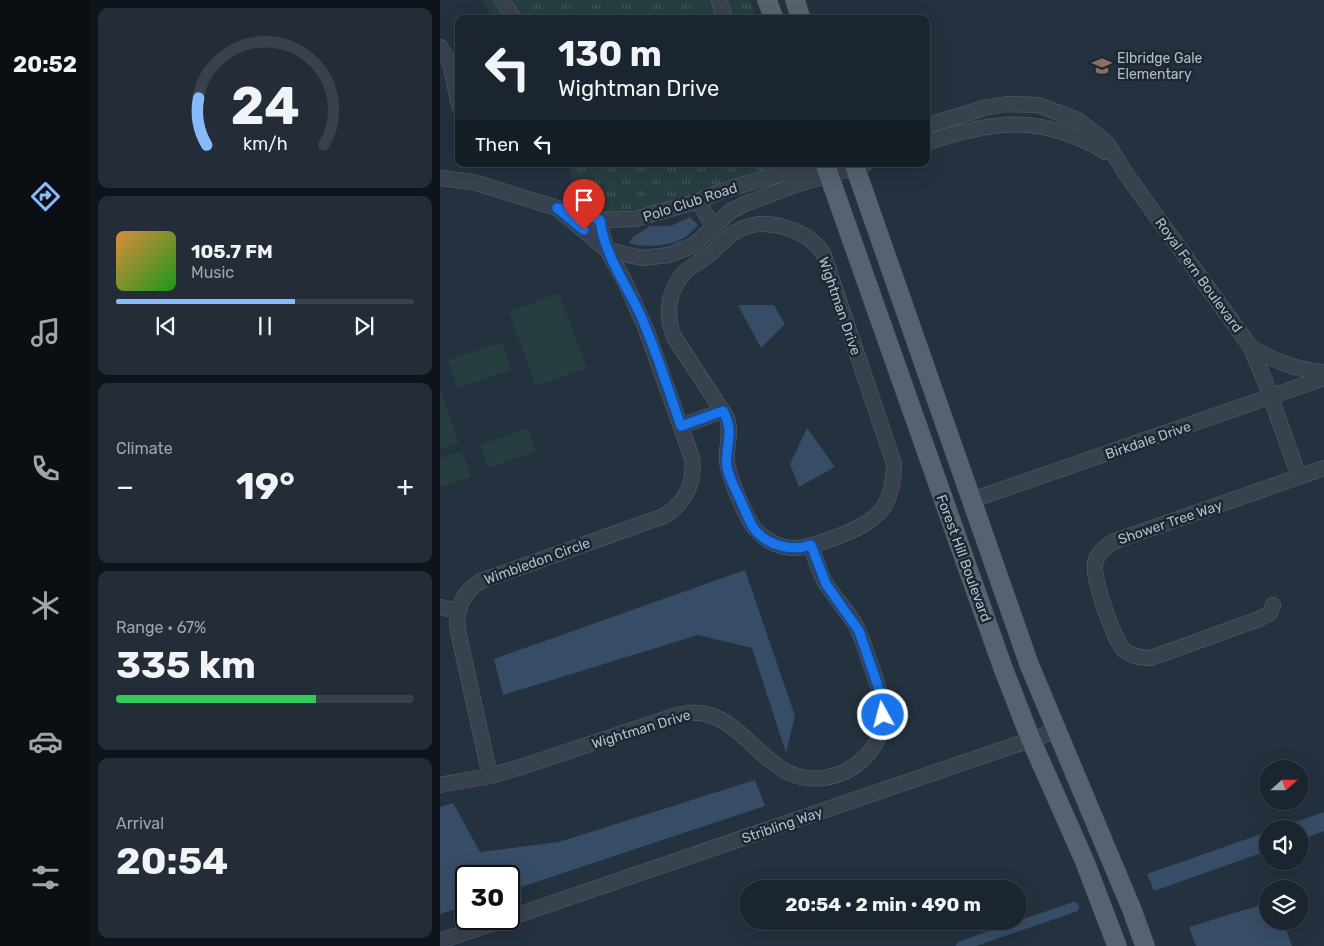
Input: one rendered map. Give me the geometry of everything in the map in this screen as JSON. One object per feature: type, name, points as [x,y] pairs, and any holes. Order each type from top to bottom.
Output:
[{"type":"main road","points":[[767,0],[773,15]]},
{"type":"main road","points":[[795,0],[800,15]]},
{"type":"main road","name":"Forest Hill Boulevard","points":[[841,167],[933,471],[1003,668],[1031,740],[1085,862],[1117,946]]},
{"type":"main road","name":"Forest Hill Boulevard","points":[[841,167],[972,500],[1029,664],[1132,910],[1145,946]]},
{"type":"main road","points":[[933,471],[958,495],[972,500]]},
{"type":"street","points":[[502,0],[511,15]]},
{"type":"street","points":[[719,0],[725,15]]},
{"type":"street","points":[[440,47],[450,63],[455,86]]},
{"type":"street","name":"Royal Fern Boulevard","points":[[930,125],[984,108],[1006,104],[1038,105],[1078,120],[1107,143],[1250,346],[1271,398]]},
{"type":"street","name":"Royal Fern Boulevard","points":[[930,142],[960,132],[998,124],[1042,126],[1089,142],[1116,158]]},
{"type":"street","name":"Polo Club Road","points":[[440,178],[473,182],[600,220],[635,219],[698,201],[722,191],[841,167]]},
{"type":"street","name":"Polo Club Road","points":[[557,208],[607,250],[642,258],[669,254],[694,245],[731,211],[841,167]]},
{"type":"street","points":[[722,191],[731,211]]},
{"type":"street","points":[[698,201],[713,226]]},
{"type":"street","name":"Wimbledon Circle","points":[[458,611],[464,596],[474,585],[481,581],[664,516],[676,508],[688,491],[693,472],[692,458],[646,328],[607,250],[600,220]]},
{"type":"street","name":"Wightman Drive","points":[[758,224],[773,225],[803,234],[815,242],[823,253],[894,464],[894,479],[884,507],[874,518],[854,529],[811,545],[795,548],[774,544],[762,536],[753,526],[728,470],[727,454],[730,425],[723,411],[674,337],[668,309],[671,295],[685,272],[708,256],[724,239],[744,228],[758,224]]},
{"type":"street","points":[[1250,346],[1285,365],[1324,372]]},
{"type":"street","name":"Birkdale Drive","points":[[972,500],[1271,398],[1324,378]]},
{"type":"street","points":[[1271,398],[1299,477]]},
{"type":"street","points":[[681,426],[723,411]]},
{"type":"street","name":"Shower Tree Way","points":[[1273,605],[1270,613],[1259,620],[1151,658],[1136,657],[1123,649],[1115,637],[1094,577],[1095,562],[1103,549],[1115,541],[1324,468]]},
{"type":"street","name":"Wightman Drive","points":[[440,785],[521,768],[677,715],[692,712],[706,713],[726,721],[775,766],[796,776],[811,779],[832,777],[853,767],[870,751],[878,738],[883,715],[882,700],[859,631],[826,584],[811,545]]},
{"type":"street","points":[[440,607],[458,611],[458,631],[490,776]]},
{"type":"street","name":"Stribling Way","points":[[520,914],[1056,730]]},
{"type":"street","name":"Stribling Way","points":[[440,941],[473,930]]},
{"type":"green space","points":[[482,0],[750,0],[756,15],[491,15]]},
{"type":"green space","points":[[569,167],[775,167],[656,206],[612,213],[575,202]]},
{"type":"green space","points":[[559,293],[587,368],[536,386],[509,312]]},
{"type":"green space","points":[[502,342],[511,370],[457,388],[448,360]]},
{"type":"green space","points":[[440,389],[459,443],[440,449]]},
{"type":"green space","points":[[528,428],[536,451],[489,468],[480,445]]},
{"type":"green space","points":[[462,451],[471,477],[440,487],[440,458]]},
{"type":"water","points":[[690,217],[698,225],[681,240],[659,246],[643,246],[629,243],[633,237],[650,226],[671,226]]},
{"type":"water","points":[[738,305],[774,305],[785,324],[761,348]]},
{"type":"water","points":[[807,428],[835,467],[799,487],[790,464]]},
{"type":"water","points":[[745,570],[795,716],[786,753],[752,648],[698,635],[503,695],[494,659]]},
{"type":"water","points":[[755,780],[765,806],[520,887],[520,865],[455,865],[455,909],[440,914],[440,807],[453,803],[480,852],[559,842]]},
{"type":"water","points":[[1324,812],[1324,831],[1309,837],[1309,820],[1301,820]]},
{"type":"water","points":[[1259,835],[1259,854],[1154,891],[1147,874]]},
{"type":"water","points":[[1259,905],[1259,930],[1286,930],[1292,946],[1196,946],[1189,927]]},
{"type":"waterway","points":[[961,946],[1074,907]]},
{"type":"place","name":"Elbridge Gale Elementary","points":[[1102,66]]},
{"type":"route","points":[[584,230],[557,208],[600,220],[607,250],[646,328],[681,426],[723,411],[730,425],[727,454],[728,470],[757,532],[774,544],[788,548],[802,548],[811,545],[826,584],[859,631],[880,692],[883,715]]}]
